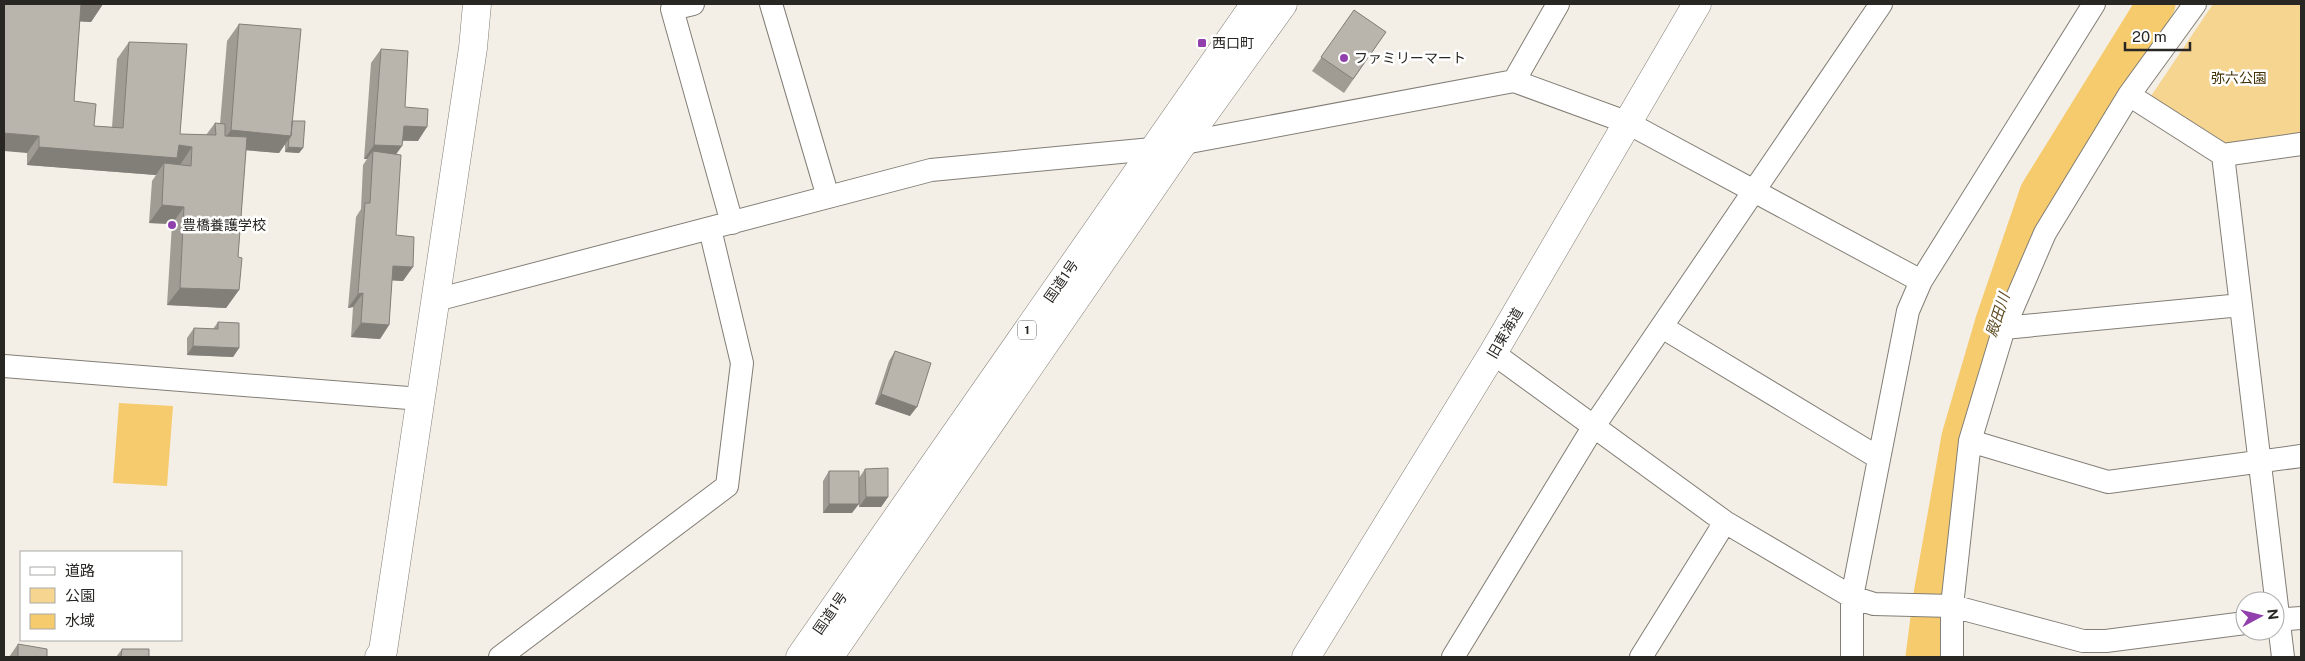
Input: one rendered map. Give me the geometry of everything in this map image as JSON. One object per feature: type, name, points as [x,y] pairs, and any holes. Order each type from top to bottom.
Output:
[{"type":"main road","points":[[378,657],[383,651],[478,4]]},
{"type":"main road","name":"国道1号","points":[[800,657],[1152,149],[1255,4]]},
{"type":"main road","name":"国道1号","points":[[830,657],[1183,143],[1283,4]]},
{"type":"main road","name":"旧東海道","points":[[1306,657],[1494,353],[1626,122],[1697,4]]},
{"type":"street","points":[[692,4],[672,9],[732,223]]},
{"type":"street","points":[[771,4],[828,197]]},
{"type":"street","points":[[1514,81],[1558,4]]},
{"type":"street","points":[[1453,657],[1594,426],[1881,4]]},
{"type":"street","points":[[1852,657],[1852,597],[1908,311],[1921,281],[2094,4]]},
{"type":"street","points":[[1952,657],[1945,607],[1970,442],[2004,328],[2046,233],[2129,95],[2195,4]]},
{"type":"street","points":[[436,300],[931,170],[1152,149],[1514,81],[1626,122],[1921,281]]},
{"type":"street","points":[[2129,95],[2223,155],[2301,144]]},
{"type":"street","points":[[2223,155],[2274,591]]},
{"type":"street","points":[[500,657],[727,486],[742,363],[710,229]]},
{"type":"street","points":[[2004,328],[2241,305]]},
{"type":"street","points":[[1662,327],[1879,458]]},
{"type":"street","points":[[1494,353],[1725,522],[1852,597],[1874,604],[1945,607],[2082,641],[2106,641],[2235,625]]},
{"type":"street","points":[[4,366],[421,398]]},
{"type":"street","points":[[1970,442],[2108,482],[2301,456]]},
{"type":"street","points":[[1642,657],[1725,522]]},
{"type":"street","points":[[2285,619],[2301,618]]},
{"type":"street","points":[[2280,641],[2283,657]]},
{"type":"green space","name":"弥六公園","points":[[2213,4],[2301,4],[2301,135],[2229,145],[2151,96]]},
{"type":"water","points":[[119,403],[173,406],[167,486],[113,483]]},
{"type":"building","points":[[4,4],[81,4],[74,101],[96,104],[94,126],[123,128],[129,42],[187,44],[180,134],[216,135],[215,123],[225,124],[225,136],[247,137],[238,257],[242,258],[239,290],[180,288],[184,207],[162,205],[164,163],[191,166],[192,147],[179,145],[177,158],[39,147],[39,136],[4,133]]},
{"type":"building","name":"ファミリーマート","points":[[1354,10],[1386,32],[1353,79],[1321,57]]},
{"type":"building","points":[[239,24],[301,29],[291,136],[231,130]]},
{"type":"building","points":[[381,49],[408,51],[405,107],[428,109],[427,127],[404,126],[402,146],[374,145]]},
{"type":"building","points":[[292,121],[305,121],[303,148],[288,147]]},
{"type":"building","points":[[373,151],[401,155],[396,235],[414,237],[413,267],[393,266],[389,325],[361,323],[363,293],[358,294],[365,203],[370,203]]},
{"type":"building","points":[[218,322],[239,323],[239,348],[193,346],[194,328],[218,329]]},
{"type":"building","points":[[895,351],[931,363],[917,407],[881,394]]},
{"type":"building","points":[[888,468],[888,497],[866,497],[865,469]]},
{"type":"building","points":[[829,471],[859,471],[859,504],[829,504]]},
{"type":"building","points":[[18,644],[47,649],[47,657],[18,657]]},
{"type":"building","points":[[122,649],[149,649],[149,657],[121,657]]},
{"type":"waterway","name":"殿田川","points":[[1925,657],[1933,595],[1961,437],[1995,321],[2039,193],[2156,4]]},
{"type":"place","name":"西口町","points":[[1202,43]]},
{"type":"place","name":"ファミリーマート","points":[[1344,58]]},
{"type":"place","name":"豊橋養護学校","points":[[172,225]]}]
